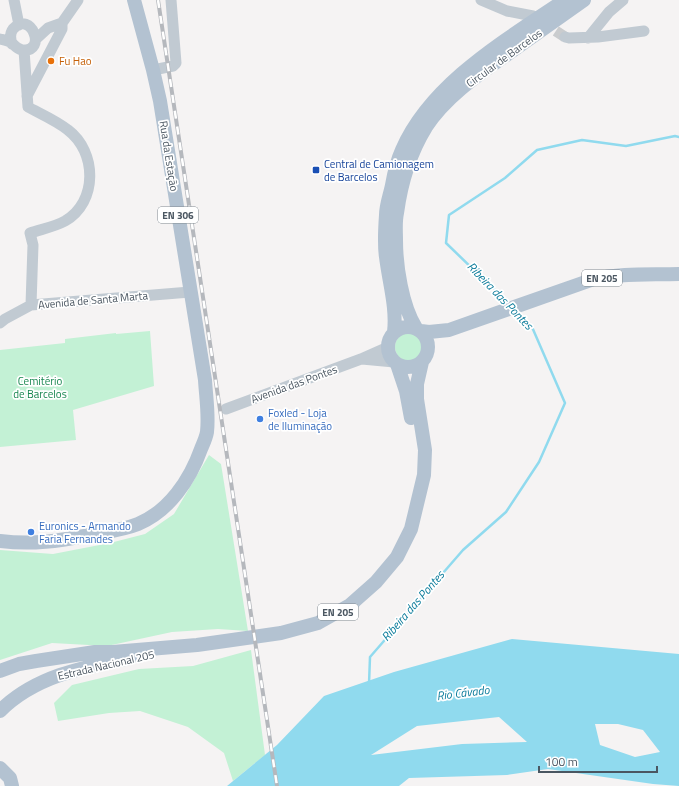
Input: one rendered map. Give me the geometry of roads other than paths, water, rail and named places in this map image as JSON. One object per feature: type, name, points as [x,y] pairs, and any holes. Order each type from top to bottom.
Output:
[{"type":"main road","name":"Rua da Estação","points":[[0,541],[18,543],[46,543],[124,528],[137,524],[151,517],[161,510],[181,489],[197,460],[206,432],[207,410],[205,380],[160,101],[154,70],[134,0]]},
{"type":"main road","name":"Circular de Barcelos","points":[[394,332],[395,323],[393,303],[386,255],[386,213],[394,174],[401,151],[412,130],[432,102],[466,70],[565,0]]},
{"type":"main road","name":"Circular de Barcelos","points":[[419,330],[410,319],[404,301],[396,255],[396,214],[410,160],[418,142],[426,127],[440,109],[473,79],[584,0]]},
{"type":"main road","name":"EN 205","points":[[394,332],[404,327],[429,332],[448,330],[608,276],[679,274]]},
{"type":"main road","name":"EN 205","points":[[419,330],[428,341],[425,357]]},
{"type":"main road","name":"EN 205","points":[[425,357],[448,330]]},
{"type":"main road","points":[[388,347],[388,342],[394,332]]},
{"type":"main road","name":"EN 205","points":[[388,347],[389,353],[396,363]]},
{"type":"main road","points":[[396,363],[406,367],[412,367],[425,357]]},
{"type":"main road","name":"Estrada Nacional 205","points":[[0,711],[8,703],[44,680],[71,671],[197,645],[280,633],[318,623],[350,605],[376,582],[397,556],[411,529],[424,475],[425,456],[417,399],[417,384],[425,357]]},
{"type":"main road","name":"Estrada Nacional 205","points":[[396,363],[406,391],[417,451],[419,498]]},
{"type":"main road","name":"Estrada Nacional 205","points":[[113,652],[197,645]]},
{"type":"main road","name":"EN 205","points":[[0,672],[20,664],[36,661],[95,652],[113,652]]},
{"type":"main road","points":[[0,701],[30,680],[66,664],[113,652]]},
{"type":"main road","points":[[0,768],[10,778],[12,786]]},
{"type":"main road","points":[[0,781],[3,786]]},
{"type":"street","points":[[12,44],[10,35],[16,28],[14,0]]},
{"type":"street","points":[[27,96],[62,29],[62,23],[78,0]]},
{"type":"street","points":[[154,70],[176,64],[171,0]]},
{"type":"street","points":[[481,0],[507,11],[533,16]]},
{"type":"street","points":[[588,38],[609,12],[623,0]]},
{"type":"street","points":[[0,36],[26,25],[32,28],[48,28],[62,23]]},
{"type":"street","points":[[32,28],[36,39]]},
{"type":"street","points":[[0,39],[12,44],[18,49],[24,50],[33,45],[36,39],[48,28]]},
{"type":"street","points":[[565,37],[588,38],[644,31]]},
{"type":"street","points":[[24,50],[28,107],[69,130],[83,148],[88,160],[90,176],[90,186],[85,200],[76,212],[66,220],[30,233],[33,245],[31,305]]},
{"type":"street","name":"Avenida de Santa Marta","points":[[0,323],[31,305],[190,292]]},
{"type":"street","name":"Avenida das Pontes","points":[[226,409],[361,359],[388,347]]},
{"type":"street","name":"Avenida das Pontes","points":[[361,359],[396,363]]},
{"type":"water","name":"Rio Cávado","points":[[512,639],[679,654],[679,786],[653,784],[548,769],[507,775],[409,778],[399,786],[227,786],[277,745],[324,696],[394,672]],"holes":[[[499,717],[527,742],[462,744],[371,755],[417,726]],[[595,724],[618,724],[643,730],[660,752],[635,757],[600,745]]]},
{"type":"waterway","name":"Ribeira das Pontes","points":[[509,304],[446,243],[449,215],[505,178],[537,150],[582,140],[626,146],[675,136],[679,137]]},
{"type":"waterway","name":"Ribeira das Pontes","points":[[369,684],[370,657],[463,550],[506,512],[539,462],[565,403],[532,327],[517,312]]},
{"type":"tunnel","points":[[542,22],[565,37]]},
{"type":"railway","points":[[158,0],[277,786]]},
{"type":"place","name":"Fu Hao","points":[[51,61]]},
{"type":"place","name":"Central de Camionagem de Barcelos","points":[[316,170]]},
{"type":"place","name":"Foxled - Loja de Iluminação","points":[[260,419]]},
{"type":"place","name":"Euronics - Armando Faria Fernandes","points":[[31,532]]},
{"type":"park label","name":"Cemitério de Barcelos","points":[[40,387]]}]
